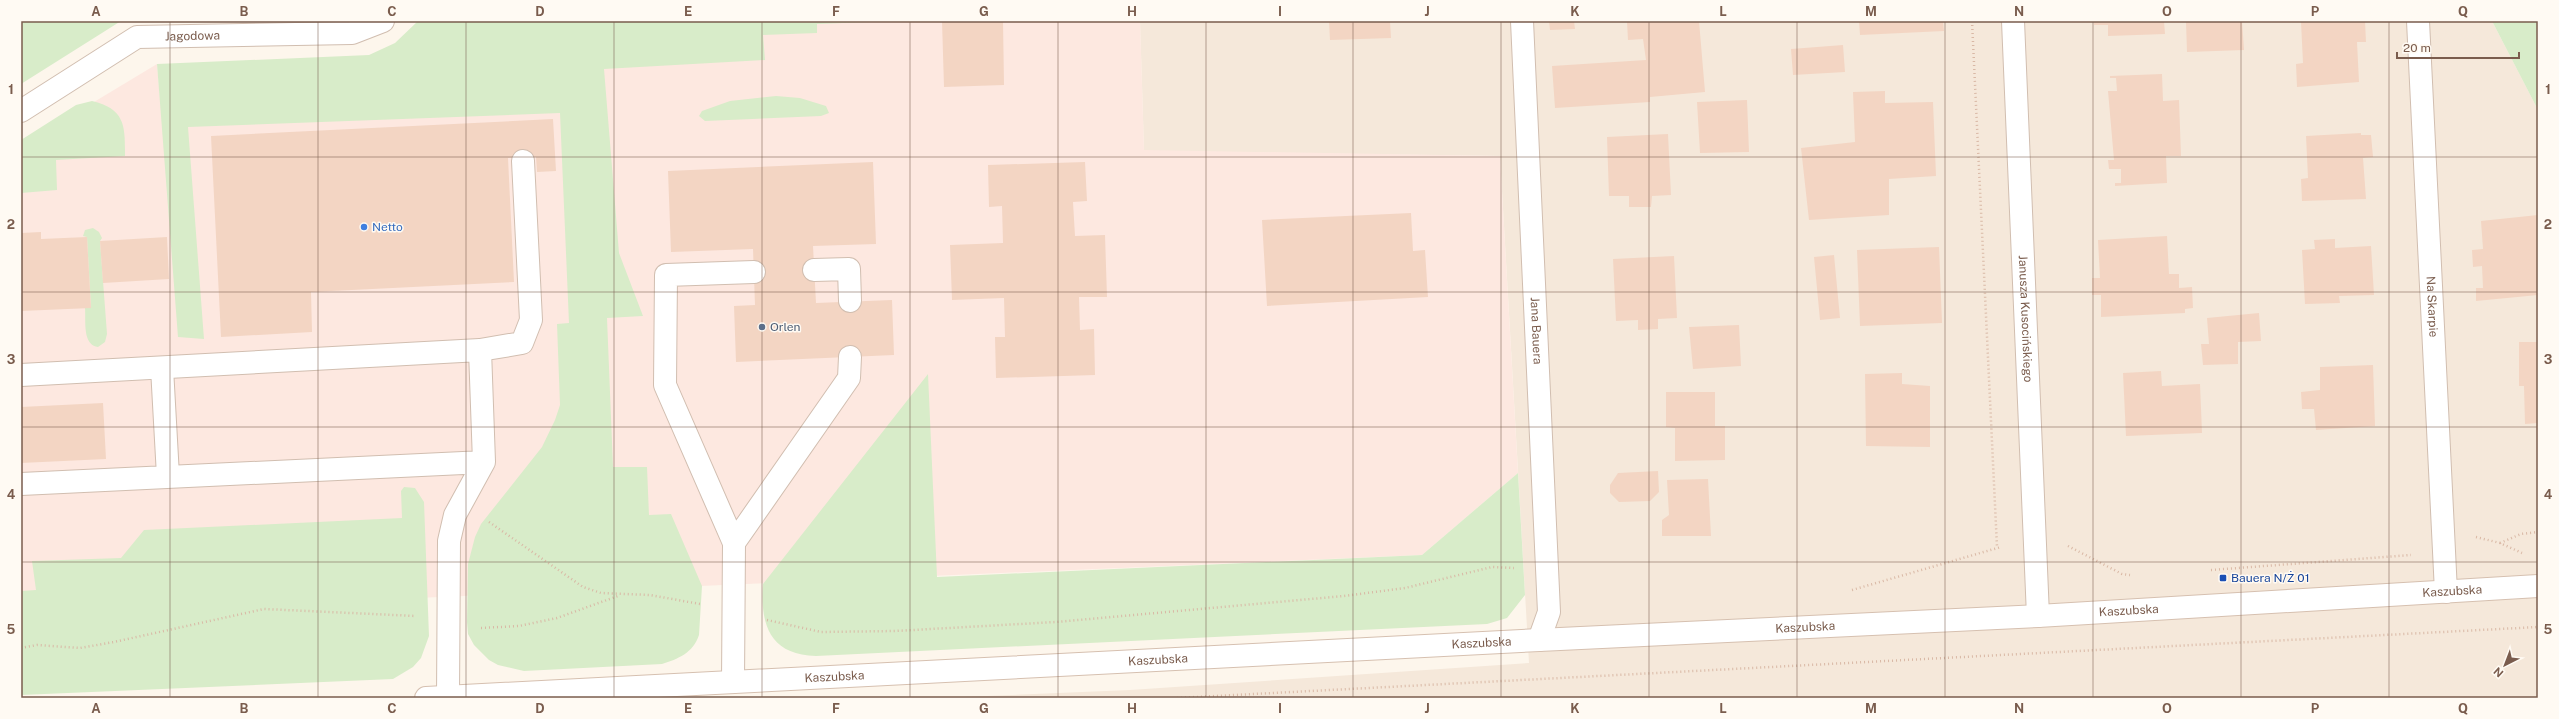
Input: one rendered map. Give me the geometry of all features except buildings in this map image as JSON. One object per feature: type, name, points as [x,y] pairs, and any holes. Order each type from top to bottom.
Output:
[{"type":"street","name":"Jagodowa","points":[[21,111],[137,36],[352,33],[383,21]]},
{"type":"street","name":"Jana Bauera","points":[[1522,21],[1549,612],[1539,640]]},
{"type":"street","name":"Janusza Kusocińskiego","points":[[2013,21],[2038,616]]},
{"type":"street","name":"Na Skarpie","points":[[2418,21],[2446,592]]},
{"type":"street","points":[[21,375],[480,350],[522,343],[531,320],[523,161]]},
{"type":"street","points":[[814,270],[849,269],[850,301]]},
{"type":"street","points":[[733,682],[734,543],[665,385],[666,275],[754,272]]},
{"type":"street","points":[[448,697],[449,541],[455,514],[484,462],[480,350]]},
{"type":"street","points":[[734,543],[849,378],[850,357]]},
{"type":"street","points":[[162,368],[168,476]]},
{"type":"street","points":[[21,484],[484,462]]},
{"type":"street","name":"Kaszubska","points":[[426,698],[1539,640],[2038,616],[2538,586]]},
{"type":"path","points":[[1972,21],[1997,548]]},
{"type":"path","points":[[461,504],[583,587],[601,594],[650,595],[680,599],[821,632],[895,631],[1056,622],[1344,596],[1405,588],[1492,567],[1518,569],[1548,581]]},
{"type":"path","points":[[2500,543],[2521,534],[2538,532]]},
{"type":"path","points":[[2207,570],[2403,558],[2413,555],[2430,540],[2474,537],[2500,543],[2528,557]]},
{"type":"path","points":[[1846,590],[1997,548],[2069,546],[2122,574],[2137,575]]},
{"type":"path","points":[[21,648],[37,645],[80,648],[264,609],[409,616],[479,628],[520,626],[557,618],[620,595]]},
{"type":"path","points":[[1177,698],[2538,627]]},
{"type":"shaded area","points":[[757,21],[1140,21],[1144,150],[1500,156],[1518,473],[1422,555],[21,615],[21,146],[157,64],[160,99],[586,58]]},
{"type":"shaded area","points":[[1140,21],[2492,21],[2538,110],[2538,698],[938,698],[1130,690],[1529,663],[1500,156],[1144,151]]},
{"type":"green space","points":[[21,21],[121,21],[21,84]]},
{"type":"green space","points":[[418,21],[896,21],[817,24],[817,33],[763,35],[765,60],[604,69],[619,253],[643,316],[607,318],[613,467],[647,467],[649,515],[671,514],[702,586],[699,635],[689,651],[674,660],[662,664],[524,671],[498,665],[489,660],[474,645],[468,634],[468,564],[475,537],[481,524],[542,447],[555,420],[560,405],[557,324],[569,323],[560,113],[188,127],[204,339],[178,337],[157,64],[369,55],[395,43]]},
{"type":"green space","points":[[2492,21],[2538,21],[2538,110]]},
{"type":"green space","points":[[776,96],[800,98],[826,106],[829,113],[821,116],[705,121],[699,116],[702,111],[730,101]]},
{"type":"green space","points":[[92,101],[103,104],[117,114],[124,128],[125,156],[56,160],[57,190],[21,193],[21,140],[76,105]]},
{"type":"green space","points":[[93,228],[99,232],[102,238],[100,241],[107,334],[105,342],[98,347],[89,342],[85,325],[85,308],[91,308],[87,237],[83,236],[85,230]]},
{"type":"green space","points":[[928,374],[937,577],[1422,555],[1518,473],[1525,595],[1507,618],[1487,624],[816,656],[800,654],[788,650],[778,644],[766,625],[763,584]]},
{"type":"green space","points":[[404,487],[415,488],[424,502],[429,636],[421,658],[413,667],[393,679],[21,695],[21,591],[36,590],[32,561],[121,558],[144,530],[402,518],[401,491]]},
{"type":"place","name":"Netto","points":[[364,227]]},
{"type":"place","name":"Orlen","points":[[762,327]]},
{"type":"place","name":"Bauera N/Ż 01","points":[[2223,578]]}]
